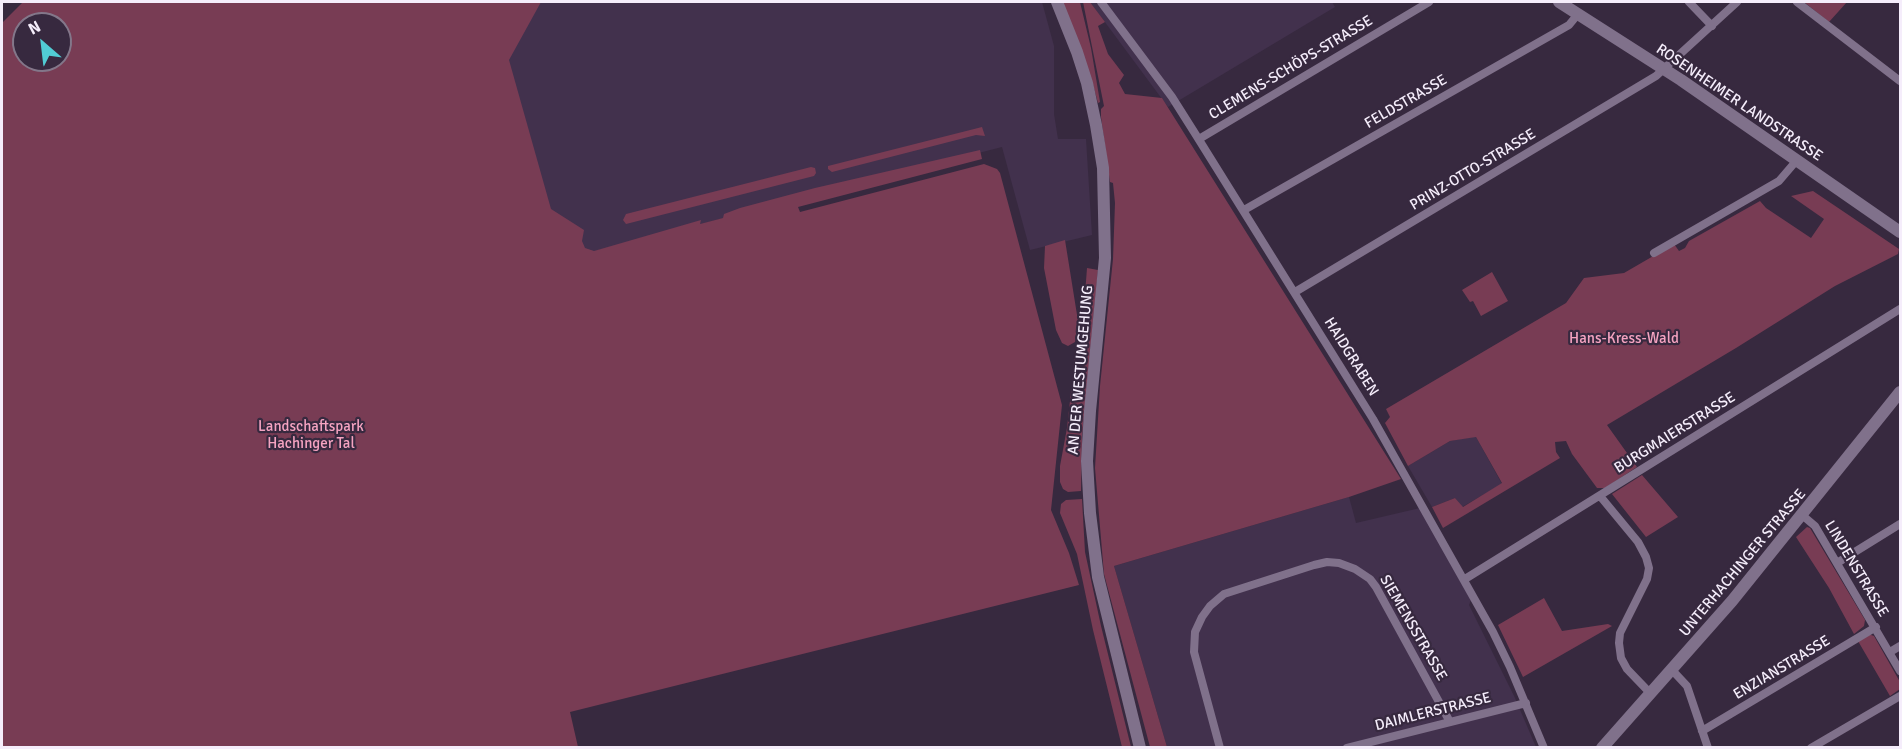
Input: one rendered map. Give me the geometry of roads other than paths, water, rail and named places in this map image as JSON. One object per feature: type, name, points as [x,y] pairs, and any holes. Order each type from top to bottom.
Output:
[{"type":"main road","name":"AN DER WESTUMGEHUNG","points":[[1057,2],[1087,83],[1103,168],[1105,258],[1089,420],[1089,513],[1098,577],[1139,745]]},
{"type":"main road","name":"ROSENHEIMER LANDSTRASSE","points":[[1559,2],[1665,69],[1900,232]]},
{"type":"main road","name":"UNTERHACHINGER STRASSE","points":[[1602,747],[1672,670],[1802,515],[1900,392]]},
{"type":"street","name":"HAIDGRABEN","points":[[1101,2],[1172,98],[1199,139],[1373,419],[1493,632],[1545,747]]},
{"type":"street","name":"CLEMENS-SCHÖPS-STRASSE","points":[[1199,139],[1429,2]]},
{"type":"street","points":[[1689,2],[1712,26]]},
{"type":"street","name":"PRINZ-OTTO-STRASSE","points":[[1294,292],[1656,76],[1737,2]]},
{"type":"street","points":[[1797,2],[1900,81]]},
{"type":"street","name":"FELDSTRASSE","points":[[1244,210],[1569,25],[1578,14]]},
{"type":"street","points":[[1654,253],[1779,181],[1797,160]]},
{"type":"street","name":"BURGMAIERSTRASSE","points":[[1465,579],[1900,309]]},
{"type":"street","points":[[1600,496],[1638,542],[1646,556],[1649,568],[1647,579],[1623,626],[1619,643],[1621,658],[1627,669],[1651,694]]},
{"type":"street","name":"LINDENSTRASSE","points":[[1802,515],[1815,526],[1900,671]]},
{"type":"street","points":[[1837,563],[1900,524]]},
{"type":"street","name":"SIEMENSSTRASSE","points":[[1220,747],[1194,652],[1196,632],[1202,617],[1210,606],[1224,594],[1327,562],[1339,563],[1355,569],[1370,579],[1450,722]]},
{"type":"street","name":"ENZIANSTRASSE","points":[[1702,731],[1876,627]]},
{"type":"street","points":[[1890,652],[1900,646]]},
{"type":"street","points":[[1672,670],[1687,686],[1708,747]]},
{"type":"street","points":[[1811,747],[1900,696]]},
{"type":"street","name":"DAIMLERSTRASSE","points":[[1347,747],[1526,703]]},
{"type":"park label","name":"Hans-Kress-Wald","points":[[1624,339]]},
{"type":"park label","name":"Landschaftspark Hachinger Tal","points":[[311,436]]}]
